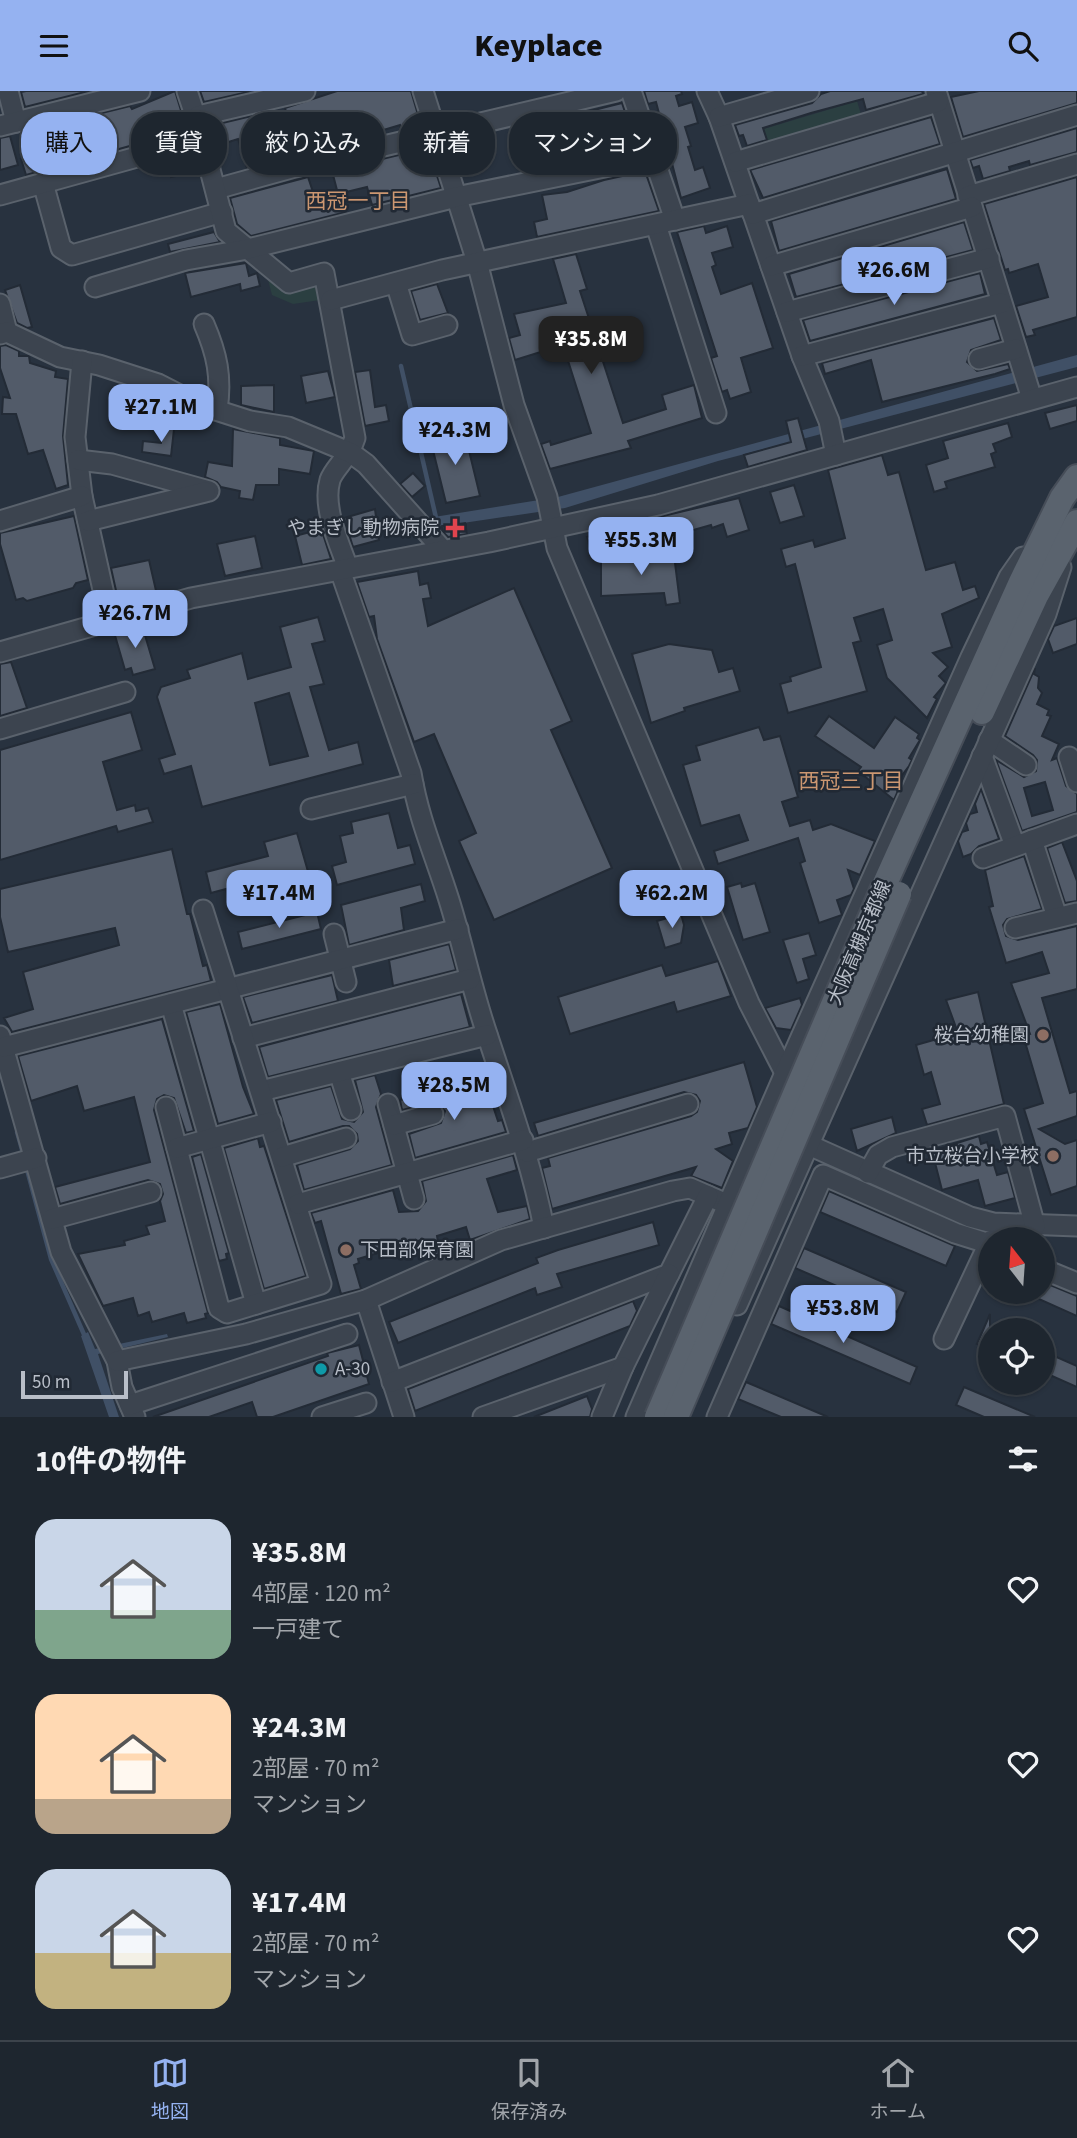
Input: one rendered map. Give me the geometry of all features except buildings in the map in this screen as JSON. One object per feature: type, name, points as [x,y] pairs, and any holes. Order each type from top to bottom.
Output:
[{"type":"main road","name":"大阪高槻京都線","points":[[657,1417],[1062,498],[1077,477]]},
{"type":"main road","name":"大阪高槻京都線","points":[[676,1417],[891,891],[1036,596],[1075,525]]},
{"type":"street","points":[[8,91],[8,124],[138,91]]},
{"type":"street","points":[[187,91],[196,112]]},
{"type":"street","points":[[219,112],[306,91]]},
{"type":"street","points":[[423,91],[430,112]]},
{"type":"street","points":[[495,119],[616,91]]},
{"type":"street","points":[[631,91],[638,112]]},
{"type":"street","points":[[707,91],[719,117],[802,356],[831,428],[836,455]]},
{"type":"street","points":[[719,117],[809,91]]},
{"type":"street","points":[[735,162],[940,95],[1024,375]]},
{"type":"street","points":[[331,300],[477,262],[666,222],[751,209],[956,153],[1077,115]]},
{"type":"street","points":[[216,189],[399,142]]},
{"type":"street","points":[[0,195],[131,159]]},
{"type":"street","points":[[771,266],[970,202],[1077,164]]},
{"type":"street","points":[[212,175],[226,231],[289,283],[324,273],[355,437],[351,453],[330,479],[329,503],[344,569],[413,784],[430,852],[458,929],[487,1035],[525,1146],[544,1228]]},
{"type":"street","points":[[449,175],[477,262],[514,405],[551,514],[557,548],[749,1003],[785,1073],[809,1145],[951,1210],[978,1229]]},
{"type":"street","points":[[94,287],[186,260],[248,249],[456,197],[565,175]]},
{"type":"street","points":[[657,175],[666,222],[716,413]]},
{"type":"street","points":[[43,183],[61,248],[72,255],[222,212]]},
{"type":"street","points":[[787,312],[989,258]]},
{"type":"street","points":[[396,283],[412,335],[447,325]]},
{"type":"street","points":[[802,356],[1001,303]]},
{"type":"street","points":[[0,304],[4,333],[60,356],[158,384],[250,421],[288,427],[351,453],[366,464],[443,550]]},
{"type":"street","points":[[204,324],[218,355],[221,383],[218,410]]},
{"type":"street","points":[[979,359],[1024,375],[1077,387]]},
{"type":"street","points":[[82,361],[75,437],[82,496],[110,621]]},
{"type":"street","points":[[0,652],[191,598],[443,550],[551,514],[658,505],[836,455],[1024,375]]},
{"type":"street","points":[[78,460],[112,464],[209,491],[88,521]]},
{"type":"street","points":[[0,521],[82,496]]},
{"type":"street","points":[[636,1417],[785,1073],[1009,577],[1062,498]]},
{"type":"street","points":[[685,1417],[1046,614],[1075,525]]},
{"type":"street","points":[[0,729],[125,692]]},
{"type":"street","points":[[986,748],[1026,765]]},
{"type":"street","points":[[986,748],[1057,917]]},
{"type":"street","points":[[1069,757],[1077,782]]},
{"type":"street","points":[[310,809],[413,784]]},
{"type":"street","points":[[983,858],[1077,824]]},
{"type":"street","points":[[166,1107],[219,1308],[227,1313],[321,1284],[298,1204],[226,989],[203,910]]},
{"type":"street","points":[[1015,928],[1077,913]]},
{"type":"street","points":[[347,1334],[132,1411],[113,1352],[61,1252],[52,1219],[28,1160],[2,1041],[171,1004],[458,929]]},
{"type":"street","points":[[334,934],[346,982]]},
{"type":"street","points":[[243,1038],[470,979]]},
{"type":"street","points":[[171,1004],[256,1304]]},
{"type":"street","points":[[261,1091],[487,1035]]},
{"type":"street","points":[[339,1072],[351,1109]]},
{"type":"street","points":[[388,1104],[414,1199]]},
{"type":"street","points":[[298,1204],[407,1173],[688,1104]]},
{"type":"street","points":[[394,1125],[433,1114]]},
{"type":"street","points":[[867,1173],[878,1155],[892,1147],[1005,1116],[1035,1226]]},
{"type":"street","points":[[177,1148],[271,1122]]},
{"type":"street","points":[[282,1157],[346,1138]]},
{"type":"street","points":[[0,1168],[28,1160]]},
{"type":"street","points":[[717,1417],[823,1175],[955,1233],[978,1236]]},
{"type":"street","points":[[113,1352],[246,1333],[366,1300],[500,1240],[673,1191],[690,1188],[729,1205]]},
{"type":"street","points":[[52,1219],[151,1192]]},
{"type":"street","points":[[602,1417],[623,1367],[708,1196]]},
{"type":"street","points":[[1031,1227],[1077,1226]]},
{"type":"street","points":[[944,1339],[978,1266]]},
{"type":"street","points":[[392,1382],[670,1274]]},
{"type":"street","points":[[1055,1274],[1077,1283]]},
{"type":"street","points":[[366,1300],[404,1417]]},
{"type":"street","points":[[483,1417],[623,1367]]},
{"type":"street","points":[[322,1417],[366,1403]]},
{"type":"green space","points":[[857,101],[863,121],[766,150],[760,130]]},
{"type":"green space","points":[[266,272],[322,278],[327,299],[293,304],[272,295]]},
{"type":"water","points":[[1077,355],[1077,367],[718,461],[565,508],[436,527],[434,517],[558,497]]},
{"type":"water","points":[[88,1332],[95,1349],[167,1334],[168,1337],[98,1354],[119,1417],[109,1417],[81,1336]]},
{"type":"waterway","points":[[401,366],[437,522]]},
{"type":"waterway","points":[[17,1132],[24,1157]]},
{"type":"waterway","points":[[26,1166],[51,1259],[86,1339]]},
{"type":"place","name":"やまぎし動物病院","points":[[455,528]]},
{"type":"place","name":"桜台幼稚園","points":[[1043,1035]]},
{"type":"place","name":"市立桜台小学校","points":[[1053,1156]]},
{"type":"place","name":"下田部保育園","points":[[346,1250]]},
{"type":"place","name":"A-30","points":[[321,1369]]},
{"type":"district","name":"西冠一丁目","points":[[358,201]]},
{"type":"district","name":"西冠三丁目","points":[[851,781]]}]
